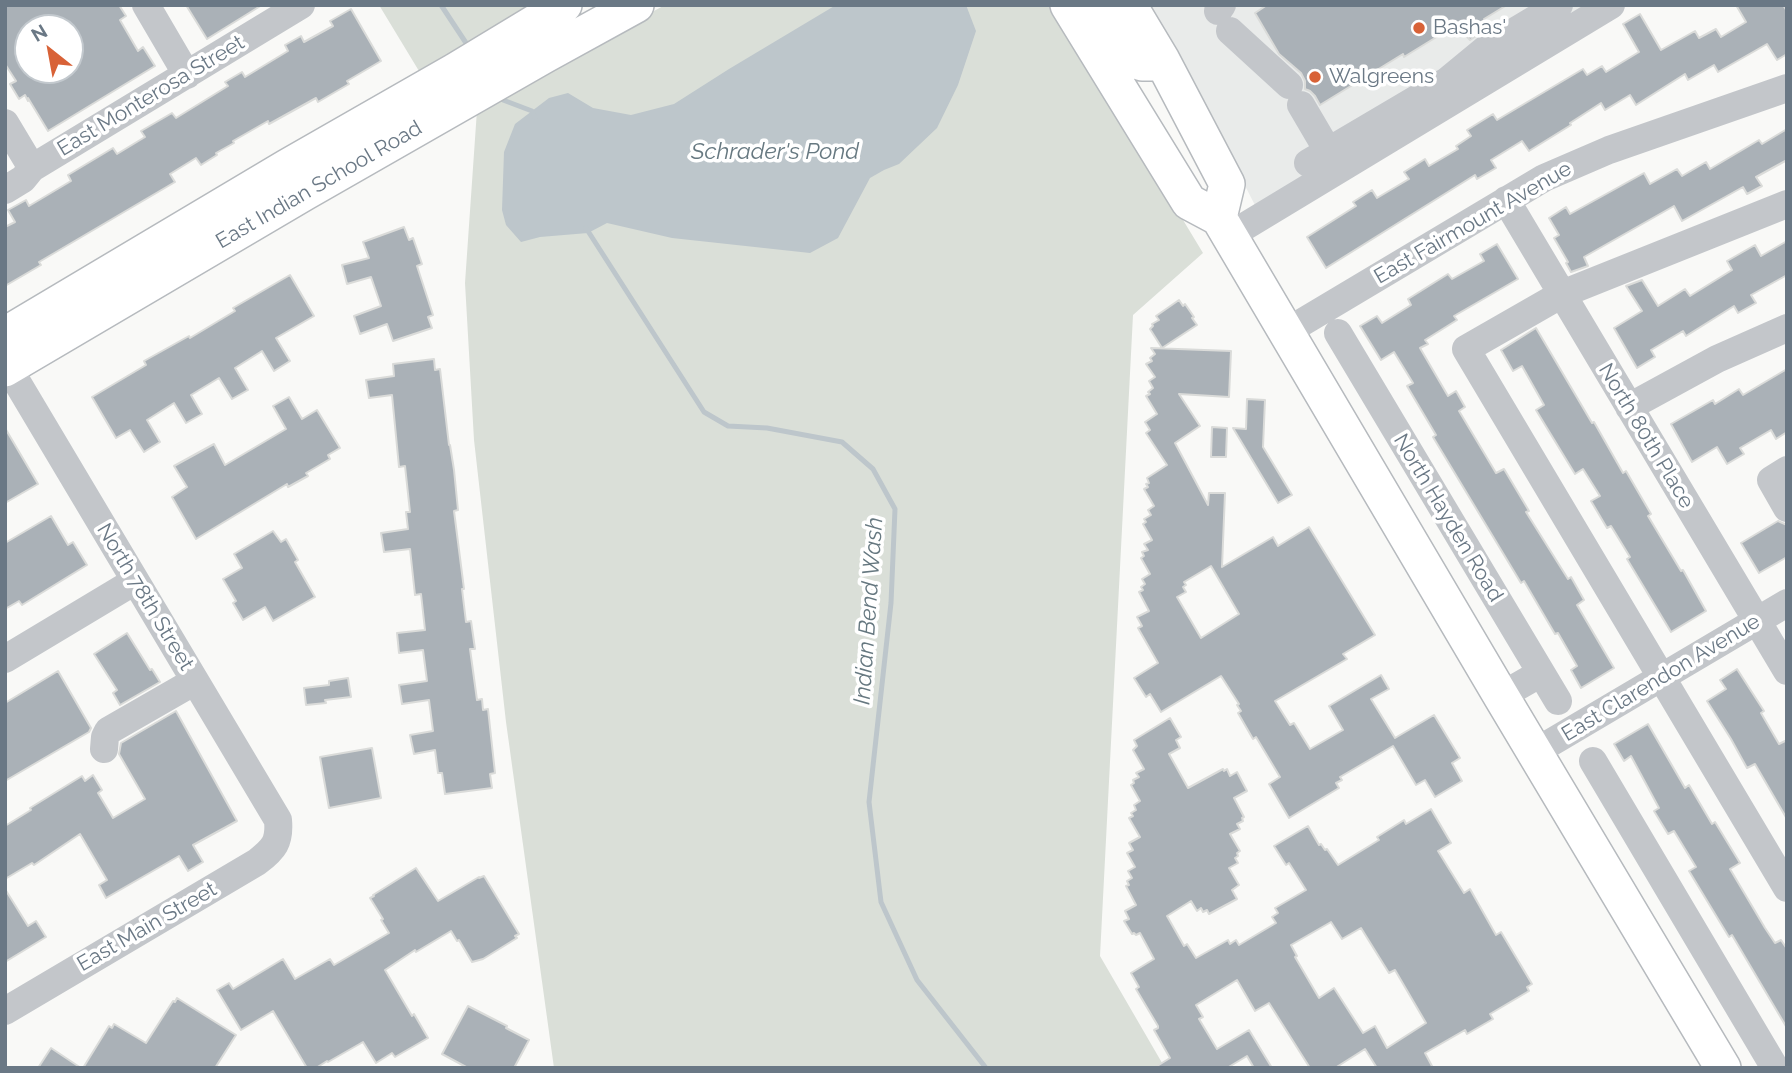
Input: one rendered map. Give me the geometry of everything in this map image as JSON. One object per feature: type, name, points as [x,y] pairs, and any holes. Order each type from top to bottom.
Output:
[{"type":"main road","name":"East Indian School Road","points":[[536,41],[564,5]]},
{"type":"main road","name":"East Indian School Road","points":[[6,358],[304,193],[463,84],[536,41],[636,5]]},
{"type":"main road","points":[[1068,5],[1189,202],[1224,227],[1723,1068]]},
{"type":"main road","points":[[1085,5],[1133,60],[1151,63],[1162,60]]},
{"type":"main road","points":[[1129,5],[1162,60],[1227,184],[1224,227]]},
{"type":"street","points":[[146,5],[187,75]]},
{"type":"street","name":"East Monterosa Street","points":[[5,190],[23,179],[32,168],[301,5]]},
{"type":"street","points":[[1223,15],[1295,95],[1318,157],[1447,81],[1487,48],[1559,5]]},
{"type":"street","points":[[1224,227],[1611,5]]},
{"type":"street","name":"East Fairmount Avenue","points":[[1286,332],[1544,178],[1609,150],[1787,88]]},
{"type":"street","points":[[5,122],[32,168]]},
{"type":"street","name":"North 80th Place","points":[[1506,200],[1787,671]]},
{"type":"street","points":[[1787,204],[1562,294],[1466,349],[1787,888]]},
{"type":"street","points":[[1629,407],[1717,359],[1787,328]]},
{"type":"street","name":"North Hayden Road","points":[[1338,333],[1558,701]]},
{"type":"street","name":"North 78th Street","points":[[6,358],[278,820],[279,834]]},
{"type":"street","points":[[1317,386],[1355,363]]},
{"type":"street","points":[[1787,470],[1771,480],[1787,508]]},
{"type":"street","points":[[5,659],[135,581]]},
{"type":"street","name":"East Clarendon Avenue","points":[[1535,752],[1787,603]]},
{"type":"street","points":[[1501,696],[1541,673]]},
{"type":"street","points":[[104,749],[108,731],[195,681]]},
{"type":"street","points":[[1593,761],[1775,1068]]},
{"type":"street","points":[[1572,814],[1610,790]]},
{"type":"street","name":"East Main Street","points":[[5,1011],[257,862],[271,851],[279,834]]},
{"type":"shaded area","points":[[379,5],[540,5],[422,76]]},
{"type":"shaded area","points":[[665,5],[1053,5],[1203,253],[1133,315],[1100,956],[1165,1068],[554,1068],[506,722],[474,440],[465,283],[477,110]]},
{"type":"shaded area","points":[[1145,5],[1603,5],[1266,227],[1232,160]]},
{"type":"water","name":"Schrader's Pond","points":[[836,5],[966,5],[976,31],[958,85],[937,128],[899,164],[870,178],[838,238],[810,253],[672,238],[607,223],[588,233],[540,237],[521,242],[506,225],[502,210],[504,152],[515,124],[549,98],[568,93],[593,108],[631,115],[674,104]]},
{"type":"building","points":[[5,5],[119,5],[126,16],[120,20],[138,51],[143,47],[155,66],[48,131],[28,98],[28,101],[25,95],[19,99],[10,84],[84,84],[84,14],[14,14],[14,78],[5,64]]},
{"type":"building","points":[[186,5],[262,5],[207,39]]},
{"type":"building","name":"Walgreens","points":[[1267,5],[1507,5],[1484,19],[1489,27],[1470,40],[1456,25],[1320,105],[1315,96],[1305,89],[1301,73],[1279,54],[1255,13]]},
{"type":"building","points":[[1736,5],[1783,5],[1787,11],[1787,54],[1777,60],[1767,44],[1718,72],[1714,65],[1688,80],[1685,74],[1636,105],[1630,95],[1605,110],[1601,103],[1529,151],[1522,141],[1491,160],[1496,168],[1477,179],[1475,175],[1326,268],[1307,237],[1356,206],[1353,202],[1372,190],[1377,198],[1409,179],[1404,172],[1425,159],[1429,166],[1458,149],[1456,146],[1471,136],[1467,130],[1493,114],[1497,120],[1583,69],[1587,75],[1602,66],[1606,72],[1639,52],[1623,24],[1640,14],[1661,50],[1695,31],[1699,38],[1716,29],[1721,37],[1746,22]]},
{"type":"building","points":[[351,9],[381,61],[318,102],[316,98],[233,141],[234,143],[201,165],[196,158],[170,174],[175,182],[39,262],[41,265],[5,286],[5,227],[15,222],[8,210],[26,200],[29,206],[71,181],[68,175],[113,148],[117,154],[145,137],[141,131],[172,113],[176,118],[228,86],[225,82],[242,72],[245,77],[288,51],[285,45],[301,36],[304,42],[333,26],[330,21]]},
{"type":"building","points":[[1787,129],[1787,160],[1756,177],[1762,186],[1747,194],[1743,187],[1682,221],[1674,206],[1584,257],[1588,266],[1571,272],[1554,238],[1559,235],[1549,218],[1566,207],[1570,214],[1644,173],[1650,184],[1677,169],[1682,176],[1706,162],[1710,169],[1759,140],[1762,144]]},
{"type":"building","points":[[404,227],[409,240],[413,238],[422,264],[417,266],[433,315],[428,317],[432,328],[393,341],[387,324],[360,334],[354,316],[381,306],[371,277],[347,284],[342,265],[369,258],[363,242]]},
{"type":"building","points":[[1787,241],[1787,275],[1751,295],[1756,303],[1738,313],[1734,306],[1686,336],[1683,331],[1651,350],[1655,357],[1637,368],[1614,328],[1642,311],[1626,286],[1642,280],[1658,306],[1685,289],[1690,296],[1732,270],[1727,261],[1755,245],[1761,256]]},
{"type":"building","points":[[1497,244],[1518,279],[1454,316],[1457,320],[1425,340],[1428,344],[1420,348],[1448,396],[1456,391],[1465,407],[1459,411],[1496,473],[1504,469],[1529,511],[1526,512],[1584,600],[1577,605],[1614,668],[1581,688],[1571,670],[1577,666],[1558,633],[1555,634],[1524,581],[1521,583],[1433,437],[1436,435],[1407,386],[1413,383],[1394,352],[1381,360],[1360,326],[1377,316],[1382,323],[1411,305],[1408,299],[1448,274],[1452,279],[1484,261],[1480,254]]},
{"type":"building","points":[[290,275],[314,316],[276,338],[290,361],[274,371],[262,351],[235,368],[248,390],[232,399],[219,378],[191,395],[202,414],[186,423],[174,403],[147,420],[160,442],[144,452],[130,430],[116,438],[92,397],[146,365],[144,361],[189,336],[190,338],[235,311],[233,308]]},
{"type":"building","points":[[1179,300],[1183,306],[1185,304],[1197,325],[1162,348],[1150,329],[1152,324],[1159,320],[1156,316]]},
{"type":"building","points":[[1536,328],[1623,473],[1626,471],[1651,514],[1648,516],[1706,611],[1671,632],[1627,559],[1630,557],[1611,526],[1607,528],[1591,501],[1600,496],[1583,469],[1575,474],[1536,410],[1544,405],[1522,366],[1513,371],[1501,350]]},
{"type":"building","points":[[1151,348],[1231,351],[1229,397],[1179,394],[1200,426],[1175,443],[1208,505],[1209,493],[1225,493],[1222,567],[1273,537],[1278,546],[1309,527],[1375,635],[1343,654],[1347,659],[1275,701],[1290,725],[1294,723],[1310,749],[1343,730],[1329,706],[1381,675],[1389,689],[1371,699],[1395,738],[1434,715],[1460,758],[1452,763],[1462,781],[1435,797],[1425,780],[1416,785],[1393,746],[1340,777],[1342,780],[1336,783],[1339,788],[1289,818],[1269,784],[1280,777],[1256,737],[1253,739],[1238,713],[1241,711],[1237,705],[1239,704],[1221,676],[1161,712],[1150,694],[1146,697],[1134,678],[1158,663],[1138,628],[1142,626],[1137,617],[1149,611],[1139,592],[1145,584],[1142,579],[1150,574],[1141,558],[1144,556],[1142,552],[1148,550],[1144,544],[1152,540],[1143,524],[1146,522],[1144,519],[1151,515],[1148,510],[1154,506],[1144,489],[1148,487],[1147,478],[1167,465],[1146,433],[1150,430],[1145,422],[1157,414],[1146,396],[1153,388],[1149,381],[1155,377],[1146,364],[1152,361],[1150,358],[1155,354]],"holes":[[[1211,566],[1239,614],[1201,638],[1177,597],[1186,592],[1184,582]]]},
{"type":"building","points":[[434,359],[435,370],[440,369],[454,470],[458,510],[454,511],[466,622],[471,621],[475,649],[470,649],[477,700],[482,699],[483,710],[488,709],[495,773],[490,774],[492,788],[445,794],[442,773],[438,773],[435,750],[414,754],[410,735],[433,731],[429,700],[402,704],[399,685],[427,681],[423,650],[399,653],[397,633],[425,630],[421,594],[415,595],[410,549],[384,552],[381,533],[408,529],[406,512],[410,512],[405,466],[399,467],[392,395],[369,398],[366,380],[394,376],[393,364]]},
{"type":"building","points":[[1787,369],[1787,432],[1776,439],[1771,430],[1740,448],[1744,454],[1727,464],[1717,447],[1692,462],[1671,424],[1713,400],[1715,404],[1739,389],[1743,395]]},
{"type":"building","points":[[289,397],[302,419],[317,410],[340,448],[328,455],[330,459],[306,473],[308,476],[288,487],[287,484],[196,539],[172,497],[187,487],[174,466],[214,444],[225,465],[286,429],[273,406]]},
{"type":"building","points":[[1247,399],[1265,400],[1263,447],[1292,495],[1278,503],[1233,428],[1246,429]]},
{"type":"building","points":[[1212,427],[1227,428],[1226,457],[1211,457]]},
{"type":"building","points":[[5,428],[38,484],[5,503]]},
{"type":"building","points":[[51,516],[68,545],[73,542],[87,565],[22,605],[19,601],[5,609],[5,543]]},
{"type":"building","points":[[1778,521],[1787,525],[1787,557],[1759,573],[1741,543]]},
{"type":"building","points":[[273,531],[281,542],[286,539],[298,560],[295,562],[315,597],[273,621],[265,607],[243,620],[223,579],[242,568],[234,554]]},
{"type":"building","points":[[127,633],[160,682],[120,705],[113,693],[117,690],[94,654]]},
{"type":"building","points":[[1737,669],[1764,711],[1761,713],[1779,744],[1787,740],[1787,819],[1755,764],[1747,768],[1707,701],[1726,689],[1720,680]]},
{"type":"building","points":[[58,671],[91,728],[89,732],[5,781],[5,703]]},
{"type":"building","points":[[348,678],[351,697],[306,705],[304,688],[329,685],[329,681]]},
{"type":"building","points":[[176,711],[237,821],[193,845],[203,862],[188,871],[179,856],[106,898],[99,885],[107,880],[80,834],[34,865],[32,863],[5,879],[5,826],[82,776],[85,781],[93,775],[102,790],[98,793],[113,818],[145,799],[119,754],[121,743]]},
{"type":"building","points":[[1170,718],[1181,737],[1176,740],[1180,748],[1169,754],[1188,788],[1227,769],[1230,776],[1237,772],[1247,791],[1234,798],[1244,817],[1243,821],[1237,824],[1240,829],[1230,834],[1240,851],[1235,858],[1238,863],[1229,868],[1239,885],[1232,890],[1237,899],[1209,914],[1201,908],[1197,911],[1191,901],[1167,916],[1184,946],[1187,944],[1196,958],[1228,940],[1230,944],[1236,940],[1239,945],[1276,923],[1272,917],[1278,913],[1275,908],[1306,890],[1289,863],[1286,865],[1274,846],[1308,826],[1319,845],[1327,849],[1338,865],[1379,840],[1377,837],[1404,820],[1406,824],[1431,809],[1451,843],[1438,851],[1464,893],[1470,889],[1496,935],[1501,932],[1532,984],[1527,987],[1529,991],[1490,1014],[1493,1019],[1467,1034],[1465,1030],[1425,1053],[1433,1068],[1377,1068],[1365,1049],[1335,1068],[1310,1068],[1269,1003],[1255,1011],[1237,980],[1196,1005],[1203,1017],[1199,1019],[1217,1049],[1249,1030],[1272,1068],[1254,1068],[1247,1056],[1227,1068],[1154,1068],[1170,1058],[1154,1030],[1158,1026],[1136,989],[1139,987],[1131,973],[1154,959],[1140,933],[1132,934],[1124,921],[1129,919],[1125,911],[1136,905],[1126,886],[1129,885],[1127,881],[1132,878],[1128,871],[1135,867],[1127,853],[1133,850],[1129,843],[1140,837],[1129,818],[1136,810],[1134,805],[1140,801],[1131,785],[1133,780],[1139,777],[1136,773],[1144,769],[1133,750],[1137,746],[1134,740]],"holes":[[[1331,922],[1342,939],[1361,928],[1389,973],[1395,970],[1426,1023],[1387,1048],[1375,1026],[1363,1033],[1334,988],[1319,998],[1291,945]]]},
{"type":"building","points":[[1648,724],[1685,788],[1689,785],[1740,863],[1730,869],[1765,928],[1775,943],[1781,940],[1787,949],[1787,1028],[1732,935],[1729,937],[1689,871],[1696,867],[1674,831],[1668,834],[1654,811],[1659,808],[1631,756],[1624,761],[1614,744]]},
{"type":"building","points":[[372,748],[381,798],[329,808],[320,757]]},
{"type":"building","points":[[416,868],[438,901],[484,876],[519,934],[515,936],[517,938],[483,959],[472,962],[451,931],[385,970],[428,1038],[395,1057],[392,1053],[376,1063],[363,1042],[316,1068],[307,1068],[273,1011],[241,1030],[217,990],[229,983],[233,989],[283,959],[295,979],[330,959],[334,965],[389,933],[370,898]]},
{"type":"building","points":[[5,889],[28,926],[36,921],[46,937],[5,962]]},
{"type":"building","points":[[177,998],[236,1035],[215,1068],[83,1068],[109,1026],[112,1028],[114,1024],[146,1043]]},
{"type":"building","points":[[468,1006],[529,1040],[514,1068],[468,1068],[442,1054]]},
{"type":"building","points":[[51,1048],[81,1068],[38,1068]]},
{"type":"waterway","name":"Indian Bend Wash","points":[[441,5],[470,49]]},
{"type":"waterway","name":"Indian Bend Wash","points":[[501,96],[503,100],[532,111],[535,117]]},
{"type":"waterway","name":"Indian Bend Wash","points":[[586,228],[704,412],[728,426],[767,428],[842,442],[873,469],[895,509],[891,603],[869,802],[881,902],[917,980],[986,1068]]},
{"type":"place","name":"Bashas'","points":[[1419,28]]},
{"type":"place","name":"Walgreens","points":[[1315,77]]}]
